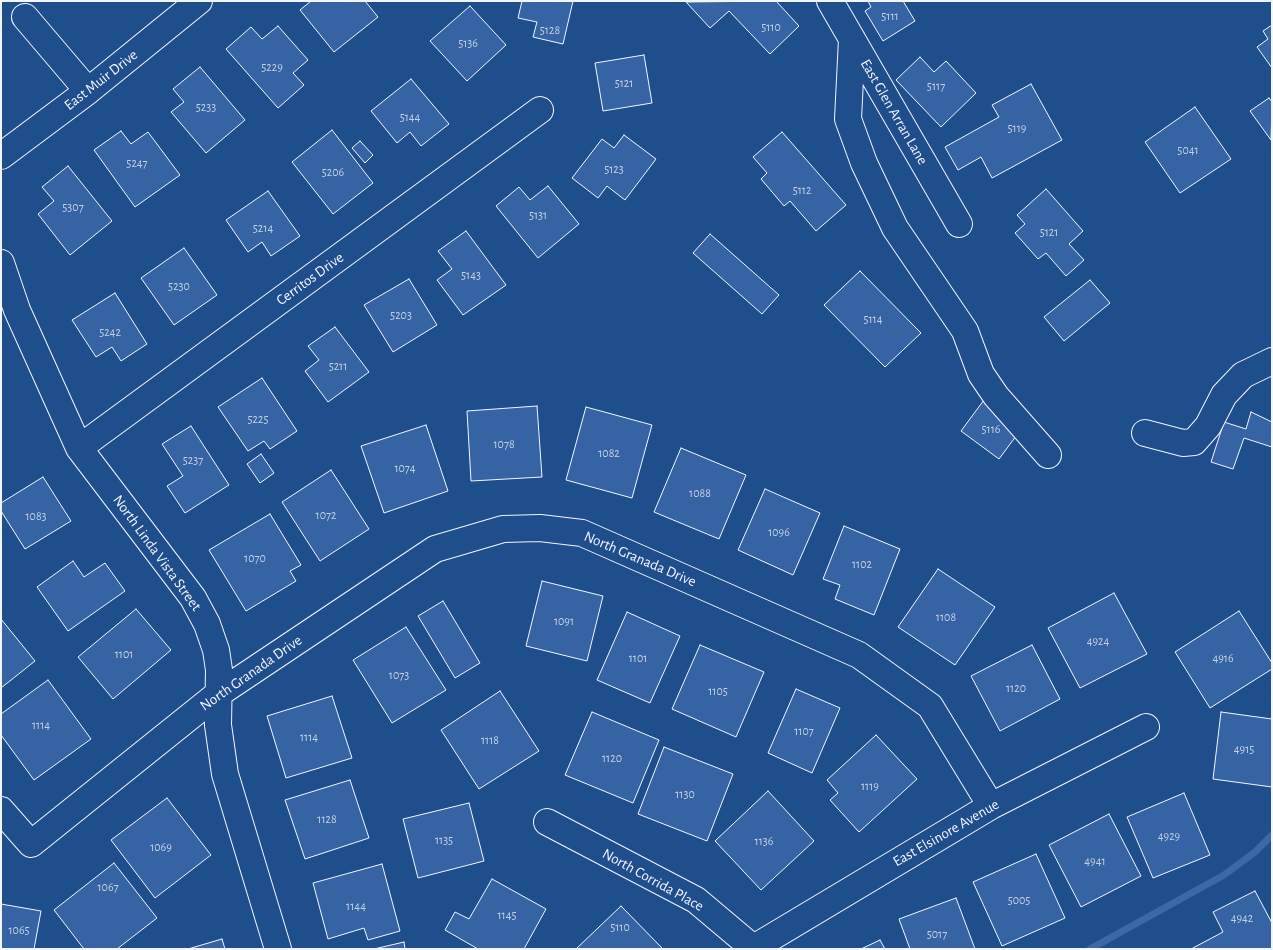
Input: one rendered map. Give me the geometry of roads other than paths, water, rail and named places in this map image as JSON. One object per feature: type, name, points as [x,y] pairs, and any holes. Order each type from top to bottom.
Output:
[{"type":"street","name":"East Muir Drive","points":[[1,156],[88,91],[199,1]]},
{"type":"street","name":"East Glen Arran Lane","points":[[830,1],[959,224]]},
{"type":"street","points":[[25,17],[88,91]]},
{"type":"street","points":[[852,39],[848,119],[864,163],[895,228],[965,331],[981,374],[996,396],[1024,425],[1048,455]]},
{"type":"street","name":"Cerritos Drive","points":[[79,448],[540,110]]},
{"type":"street","name":"North Linda Vista Street","points":[[1,263],[17,310],[79,448],[193,598],[207,624],[216,650],[219,670],[218,725],[225,774],[278,949]]},
{"type":"street","points":[[1145,433],[1183,443],[1194,442],[1208,426],[1224,395],[1242,375],[1272,361]]},
{"type":"street","name":"North Granada Drive","points":[[1,810],[32,844],[218,694],[435,549],[503,529],[540,528],[582,533],[859,655],[930,706],[991,806]]},
{"type":"street","name":"East Elsinore Avenue","points":[[752,948],[991,806],[1146,727]]},
{"type":"street","name":"North Corrida Place","points":[[547,822],[696,900],[752,948]]},
{"type":"waterway","points":[[1090,949],[1224,875],[1255,852],[1272,835]]}]
